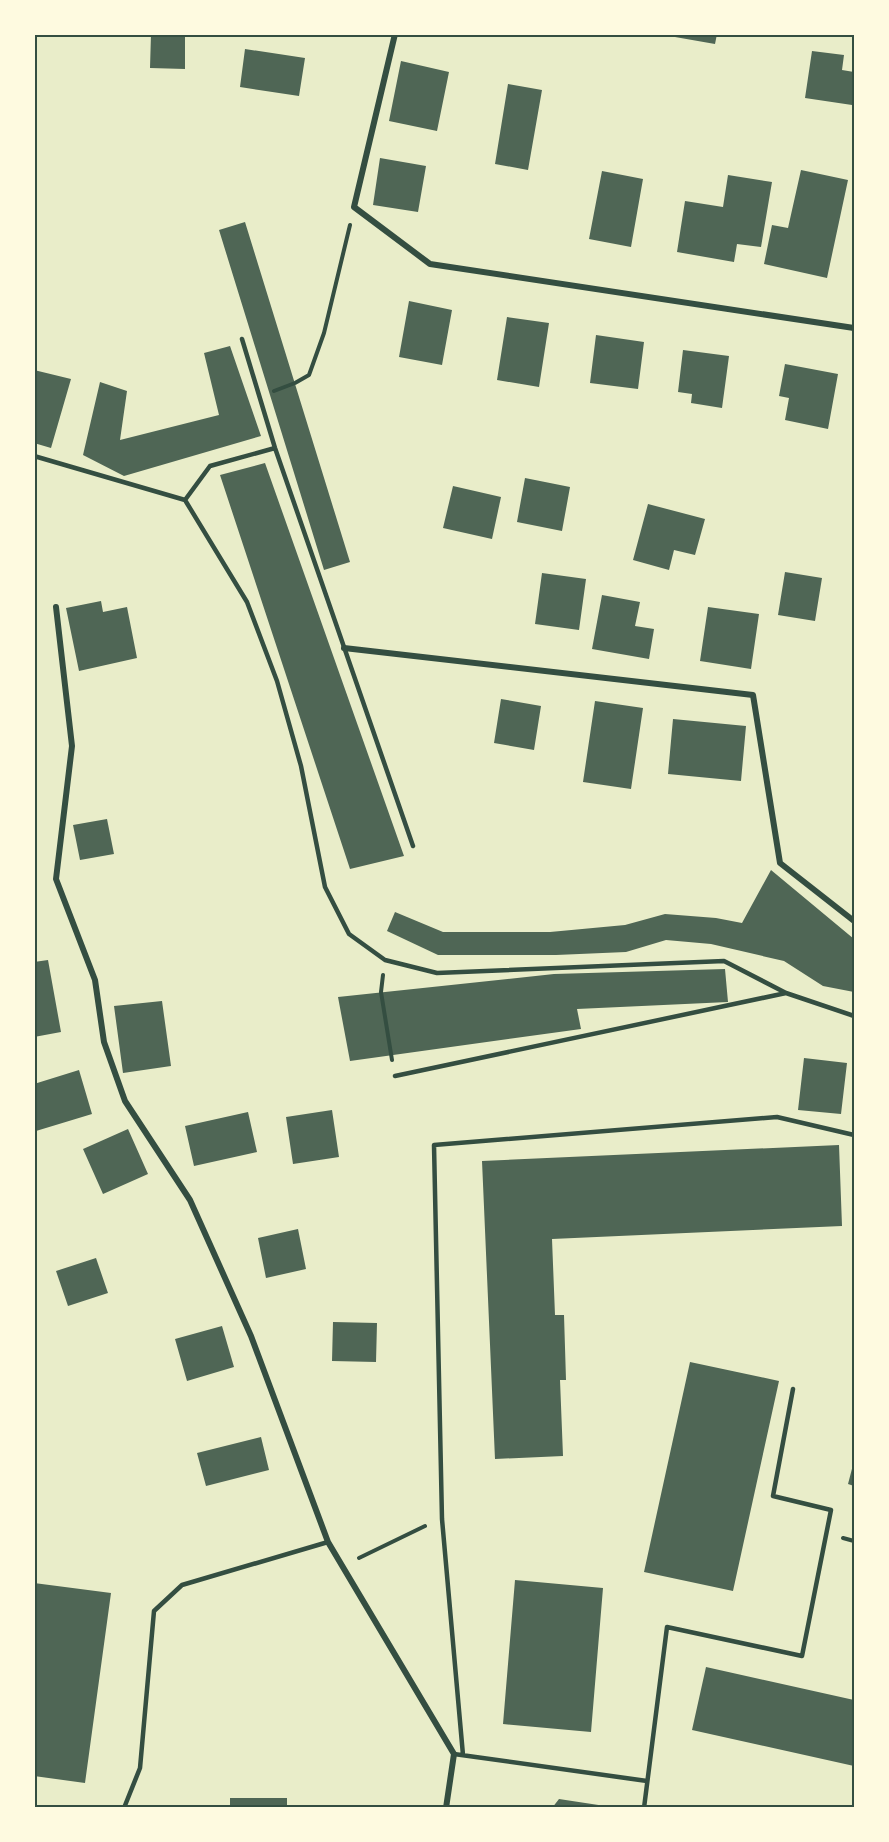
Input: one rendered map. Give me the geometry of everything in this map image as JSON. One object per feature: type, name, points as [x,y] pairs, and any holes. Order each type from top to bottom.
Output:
[{"type":"street","points":[[395,34],[354,207],[430,264],[855,328]]},
{"type":"street","points":[[56,607],[72,746],[56,879],[95,980],[104,1042],[125,1101],[190,1200],[251,1336],[328,1542],[454,1754],[446,1808]]},
{"type":"street","points":[[344,648],[753,695],[780,863],[855,921]]},
{"type":"lane","points":[[242,339],[275,448],[413,846]]},
{"type":"lane","points":[[185,500],[210,466],[275,448]]},
{"type":"lane","points":[[34,456],[185,500],[247,602],[277,681],[300,766],[325,887],[349,933],[386,960],[437,973],[724,961],[786,993],[855,1016]]},
{"type":"lane","points":[[394,1076],[786,993]]},
{"type":"lane","points":[[463,1755],[442,1519],[434,1145],[777,1117],[855,1135]]},
{"type":"lane","points":[[644,1808],[667,1627],[802,1656],[831,1510],[773,1496],[793,1389]]},
{"type":"lane","points":[[124,1808],[140,1768],[154,1611],[182,1585],[328,1542]]},
{"type":"lane","points":[[454,1754],[647,1781]]},
{"type":"path","points":[[260,398],[309,375],[324,333],[354,207]]},
{"type":"path","points":[[386,960],[381,992],[394,1076]]},
{"type":"path","points":[[342,1566],[442,1519]]},
{"type":"building","points":[[151,34],[185,34],[185,69],[150,68]]},
{"type":"building","points":[[676,34],[717,34],[715,44],[675,37]]},
{"type":"building","points":[[245,49],[305,58],[299,96],[240,87]]},
{"type":"building","points":[[812,51],[844,55],[842,70],[854,72],[852,105],[805,98]]},
{"type":"building","points":[[401,61],[449,72],[437,131],[389,121]]},
{"type":"building","points":[[508,84],[542,90],[528,170],[495,164]]},
{"type":"building","points":[[380,158],[426,166],[418,212],[373,205]]},
{"type":"building","points":[[801,170],[848,180],[827,278],[764,264],[772,225],[788,228]]},
{"type":"building","points":[[602,171],[643,179],[631,247],[589,239]]},
{"type":"building","points":[[728,175],[772,182],[761,247],[737,244],[734,262],[677,252],[685,201],[723,207]]},
{"type":"building","points":[[245,222],[350,562],[324,570],[219,230]]},
{"type":"building","points":[[409,301],[452,310],[442,365],[399,357]]},
{"type":"building","points":[[507,317],[549,323],[539,387],[497,380]]},
{"type":"building","points":[[596,335],[644,342],[638,389],[590,383]]},
{"type":"building","points":[[230,346],[261,436],[124,476],[83,455],[100,382],[127,391],[120,440],[219,415],[204,353]]},
{"type":"building","points":[[683,350],[729,356],[722,408],[691,403],[692,394],[678,392]]},
{"type":"building","points":[[785,364],[838,374],[828,429],[785,420],[789,398],[779,396]]},
{"type":"building","points":[[34,370],[71,379],[51,448],[34,443]]},
{"type":"building","points":[[265,463],[404,856],[350,869],[220,475]]},
{"type":"building","points":[[525,478],[570,487],[562,531],[517,522]]},
{"type":"building","points":[[453,486],[501,497],[492,539],[443,528]]},
{"type":"building","points":[[648,504],[705,519],[695,555],[674,550],[669,570],[633,560]]},
{"type":"building","points":[[785,572],[822,578],[815,621],[778,615]]},
{"type":"building","points":[[542,573],[586,579],[579,630],[535,624]]},
{"type":"building","points":[[602,595],[640,602],[635,626],[654,629],[649,659],[592,649]]},
{"type":"building","points":[[101,601],[103,612],[127,607],[137,658],[79,671],[66,608]]},
{"type":"building","points":[[708,607],[759,614],[751,669],[700,661]]},
{"type":"building","points":[[501,699],[541,706],[534,750],[494,743]]},
{"type":"building","points":[[595,701],[643,708],[631,789],[583,782]]},
{"type":"building","points":[[673,719],[746,726],[741,781],[668,774]]},
{"type":"building","points":[[107,819],[114,854],[80,860],[73,825]]},
{"type":"building","points":[[771,870],[854,939],[854,992],[823,986],[784,961],[711,944],[666,940],[626,952],[556,955],[438,955],[387,931],[395,912],[443,932],[550,932],[625,925],[665,914],[716,918],[742,923]]},
{"type":"building","points":[[48,960],[61,1032],[34,1037],[34,962]]},
{"type":"building","points":[[725,969],[728,1002],[577,1009],[581,1029],[350,1061],[338,997],[554,974]]},
{"type":"building","points":[[162,1001],[171,1066],[123,1073],[114,1006]]},
{"type":"building","points":[[804,1058],[847,1063],[841,1114],[798,1110]]},
{"type":"building","points":[[79,1070],[92,1114],[36,1131],[34,1084]]},
{"type":"building","points":[[332,1110],[339,1157],[293,1164],[286,1117]]},
{"type":"building","points":[[248,1112],[257,1152],[194,1166],[185,1126]]},
{"type":"building","points":[[128,1129],[148,1174],[103,1194],[83,1149]]},
{"type":"building","points":[[839,1145],[842,1226],[552,1239],[555,1315],[564,1315],[566,1380],[560,1380],[563,1456],[495,1459],[482,1161]]},
{"type":"building","points":[[298,1229],[306,1269],[266,1278],[258,1238]]},
{"type":"building","points":[[96,1258],[108,1293],[68,1306],[56,1271]]},
{"type":"building","points":[[333,1322],[377,1323],[376,1362],[332,1361]]},
{"type":"building","points":[[222,1326],[234,1367],[187,1381],[175,1339]]},
{"type":"building","points":[[690,1362],[779,1381],[733,1591],[644,1572]]},
{"type":"building","points":[[261,1437],[269,1470],[206,1486],[197,1453]]},
{"type":"building","points":[[854,1461],[854,1486],[848,1484]]},
{"type":"building","points":[[515,1580],[603,1588],[591,1732],[503,1724]]},
{"type":"building","points":[[34,1583],[111,1593],[85,1783],[34,1776]]},
{"type":"building","points":[[706,1667],[854,1700],[854,1766],[692,1730]]},
{"type":"building","points":[[230,1798],[287,1798],[287,1808],[230,1808]]},
{"type":"building","points":[[559,1799],[605,1806],[605,1808],[552,1808]]}]
